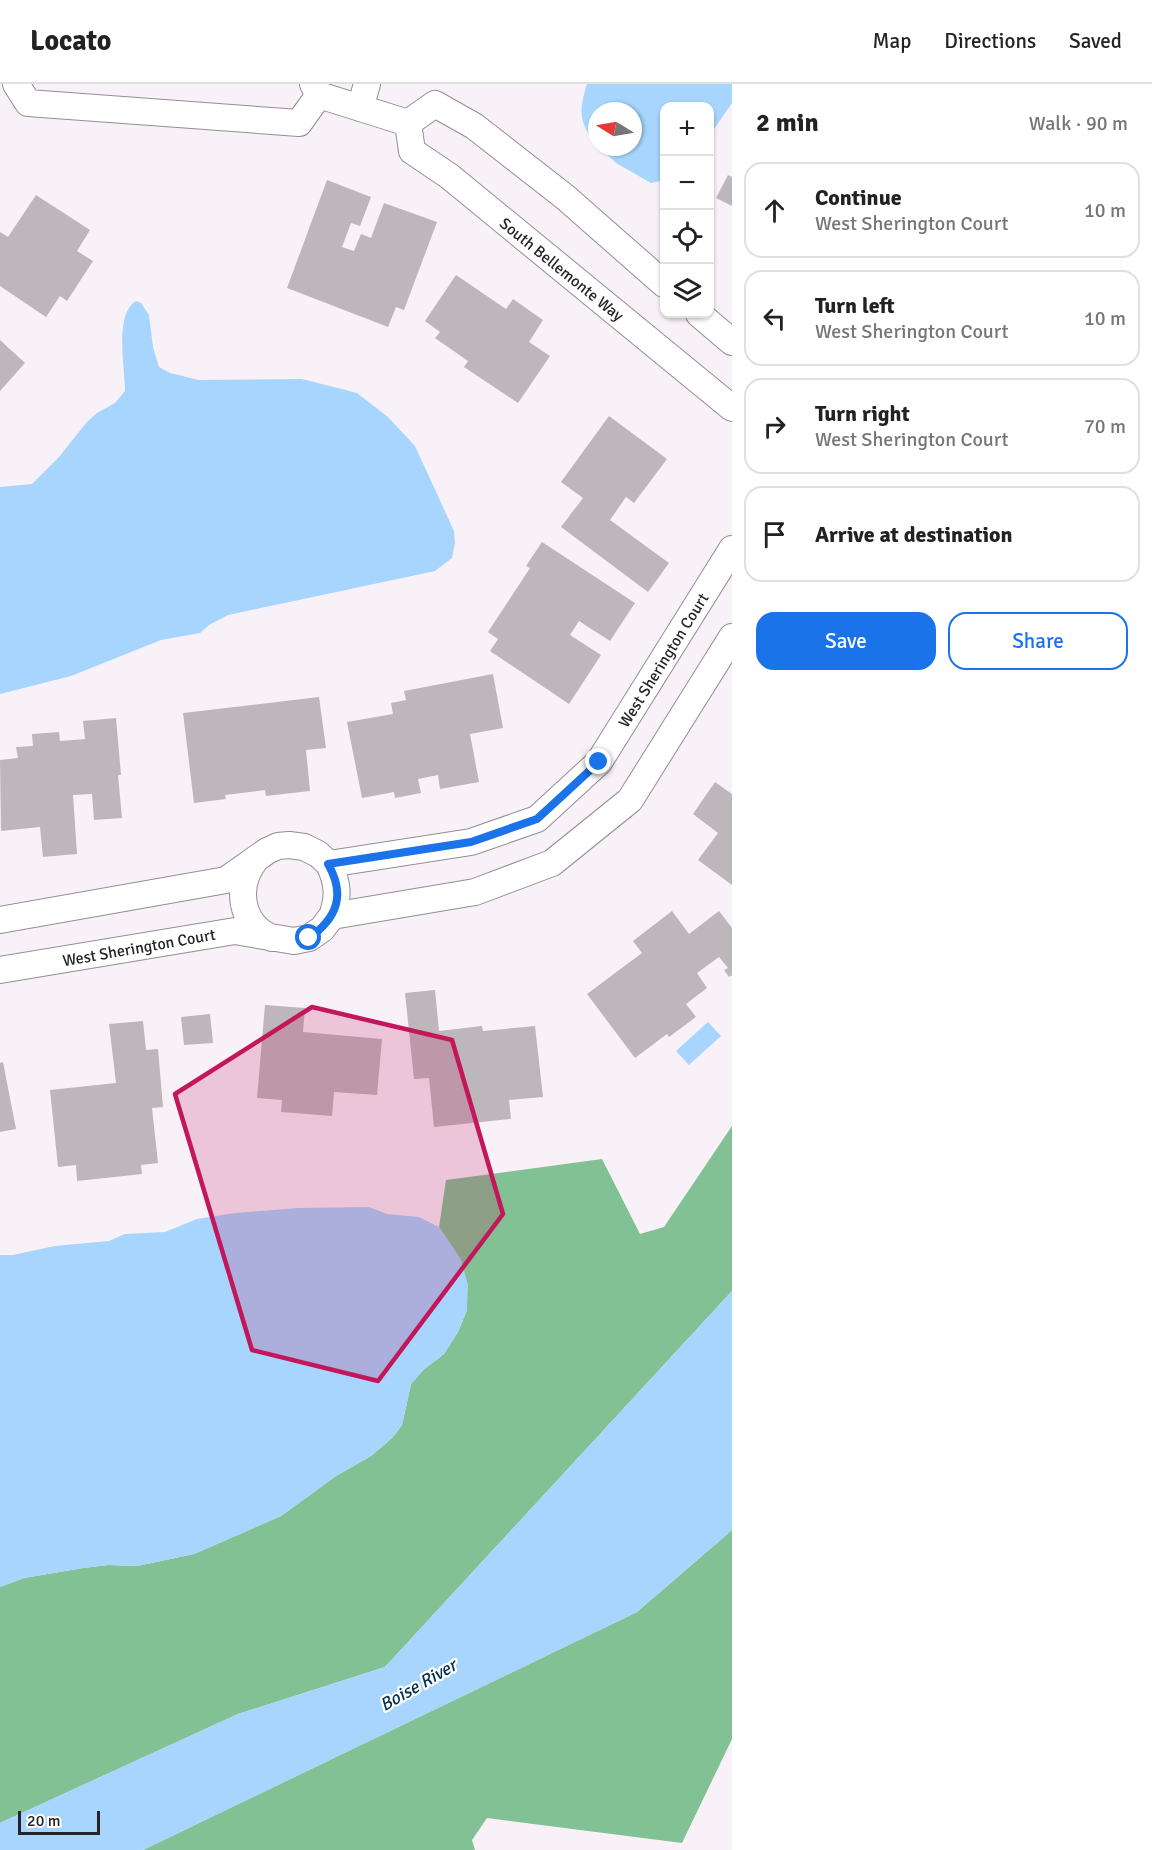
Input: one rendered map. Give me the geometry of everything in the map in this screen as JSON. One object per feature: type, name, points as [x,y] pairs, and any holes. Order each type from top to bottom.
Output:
[{"type":"street","points":[[16,84],[28,104],[299,123],[316,90],[363,96],[408,123],[435,104],[474,126],[565,197],[660,280]]},
{"type":"street","name":"South Bellemonte Way","points":[[408,123],[412,151],[449,176],[732,408]]},
{"type":"street","points":[[704,318],[732,342]]},
{"type":"street","name":"West Sherington Court","points":[[328,864],[471,842],[537,819],[599,762],[732,549]]},
{"type":"street","points":[[332,916],[475,892],[552,863],[630,800],[732,638]]},
{"type":"street","points":[[0,920],[226,880],[258,857],[278,846],[289,845],[304,847],[318,854],[328,864],[335,876],[338,890],[337,903],[332,916]]},
{"type":"street","points":[[258,857],[246,875],[242,897],[253,925],[264,934],[278,940]]},
{"type":"street","name":"West Sherington Court","points":[[0,970],[235,931],[294,941],[309,938],[322,929],[332,916]]},
{"type":"highlighted area","points":[[312,1007],[452,1040],[503,1214],[378,1381],[252,1350],[175,1094]]},
{"type":"green space","points":[[732,1126],[732,1291],[385,1667],[238,1714],[0,1823],[0,1587],[24,1578],[108,1565],[137,1566],[194,1554],[281,1516],[336,1476],[371,1456],[392,1438],[402,1425],[411,1384],[423,1370],[444,1354],[458,1332],[467,1310],[461,1260],[439,1227],[446,1180],[602,1159],[640,1234],[664,1227]]},
{"type":"green space","points":[[732,1530],[732,1739],[682,1843],[487,1818],[472,1840],[475,1850],[143,1850],[637,1612]]},
{"type":"water","points":[[587,84],[732,84],[732,103],[714,129],[714,102],[660,102],[660,181],[651,183],[616,163],[609,156],[642,156],[642,102],[588,102],[588,133],[583,123],[583,101]]},
{"type":"water","points":[[136,301],[141,303],[149,315],[153,347],[159,367],[170,373],[199,380],[302,379],[357,393],[388,417],[415,446],[454,531],[455,543],[452,558],[435,571],[228,615],[209,625],[200,633],[161,640],[71,676],[0,694],[0,487],[32,484],[59,457],[87,422],[97,413],[115,403],[125,391],[123,329],[129,308]]},
{"type":"water","points":[[708,1022],[721,1036],[689,1065],[676,1051]]},
{"type":"water","points":[[369,1207],[387,1214],[419,1217],[439,1227],[461,1260],[468,1285],[467,1310],[458,1332],[444,1354],[423,1370],[411,1384],[402,1425],[392,1438],[371,1456],[336,1476],[281,1516],[194,1554],[137,1566],[108,1565],[24,1578],[0,1587],[0,1255],[13,1255],[55,1246],[109,1241],[125,1234],[165,1232],[197,1219],[235,1213],[298,1208]]},
{"type":"water","name":"Boise River","points":[[732,1291],[732,1530],[637,1612],[143,1850],[0,1850],[0,1823],[238,1714],[385,1667]]},
{"type":"building","points":[[728,175],[732,177],[732,206],[716,198]]},
{"type":"building","points":[[327,180],[371,197],[360,226],[351,223],[342,247],[354,251],[361,234],[371,238],[384,203],[437,222],[404,310],[396,307],[388,327],[287,288]]},
{"type":"building","points":[[36,195],[90,230],[77,251],[93,261],[67,301],[60,296],[46,317],[0,286],[0,232],[8,237]]},
{"type":"building","points":[[456,275],[506,309],[513,299],[543,320],[529,342],[550,356],[518,403],[464,367],[468,361],[435,338],[440,332],[425,321]]},
{"type":"building","points":[[0,340],[25,363],[0,391]]},
{"type":"building","points":[[609,416],[667,459],[634,503],[626,497],[610,520],[669,563],[648,592],[561,527],[583,498],[561,482]]},
{"type":"building","points":[[542,542],[635,603],[610,641],[579,621],[570,635],[601,655],[569,704],[490,651],[498,639],[488,632],[530,568],[526,566]]},
{"type":"building","points":[[493,674],[503,728],[470,734],[479,782],[440,789],[438,775],[418,779],[421,793],[395,798],[394,792],[362,798],[347,722],[393,714],[391,703],[406,700],[404,691]]},
{"type":"building","points":[[319,697],[326,748],[306,750],[310,791],[266,796],[265,790],[225,795],[226,799],[194,803],[183,713]]},
{"type":"building","points":[[116,718],[122,818],[94,820],[92,794],[73,795],[77,854],[43,857],[40,827],[1,831],[0,760],[18,758],[16,747],[33,746],[32,734],[59,732],[60,741],[85,739],[83,721]]},
{"type":"building","points":[[715,782],[732,794],[732,885],[698,860],[718,833],[693,814]]},
{"type":"building","points":[[672,911],[689,934],[719,911],[732,928],[732,975],[729,977],[724,970],[728,968],[719,957],[697,973],[707,988],[686,1004],[696,1017],[669,1037],[667,1034],[635,1058],[587,994],[642,953],[633,941]]},
{"type":"building","points":[[435,990],[439,1031],[482,1026],[483,1031],[535,1026],[543,1097],[509,1100],[511,1119],[434,1127],[429,1078],[414,1079],[405,993]]},
{"type":"building","points":[[265,1005],[305,1008],[303,1032],[382,1039],[377,1095],[334,1092],[332,1116],[281,1112],[282,1100],[257,1098]]},
{"type":"building","points":[[210,1014],[213,1043],[184,1045],[181,1017]]},
{"type":"building","points":[[143,1021],[146,1050],[158,1049],[163,1107],[152,1108],[158,1163],[141,1165],[142,1174],[77,1181],[76,1165],[58,1167],[50,1090],[116,1083],[109,1024]]},
{"type":"building","points":[[3,1062],[16,1129],[0,1132],[0,1063]]},
{"type":"route","points":[[309,938],[322,929],[332,916],[337,903],[338,890],[335,876],[328,864],[471,842],[537,819],[599,762]]}]
